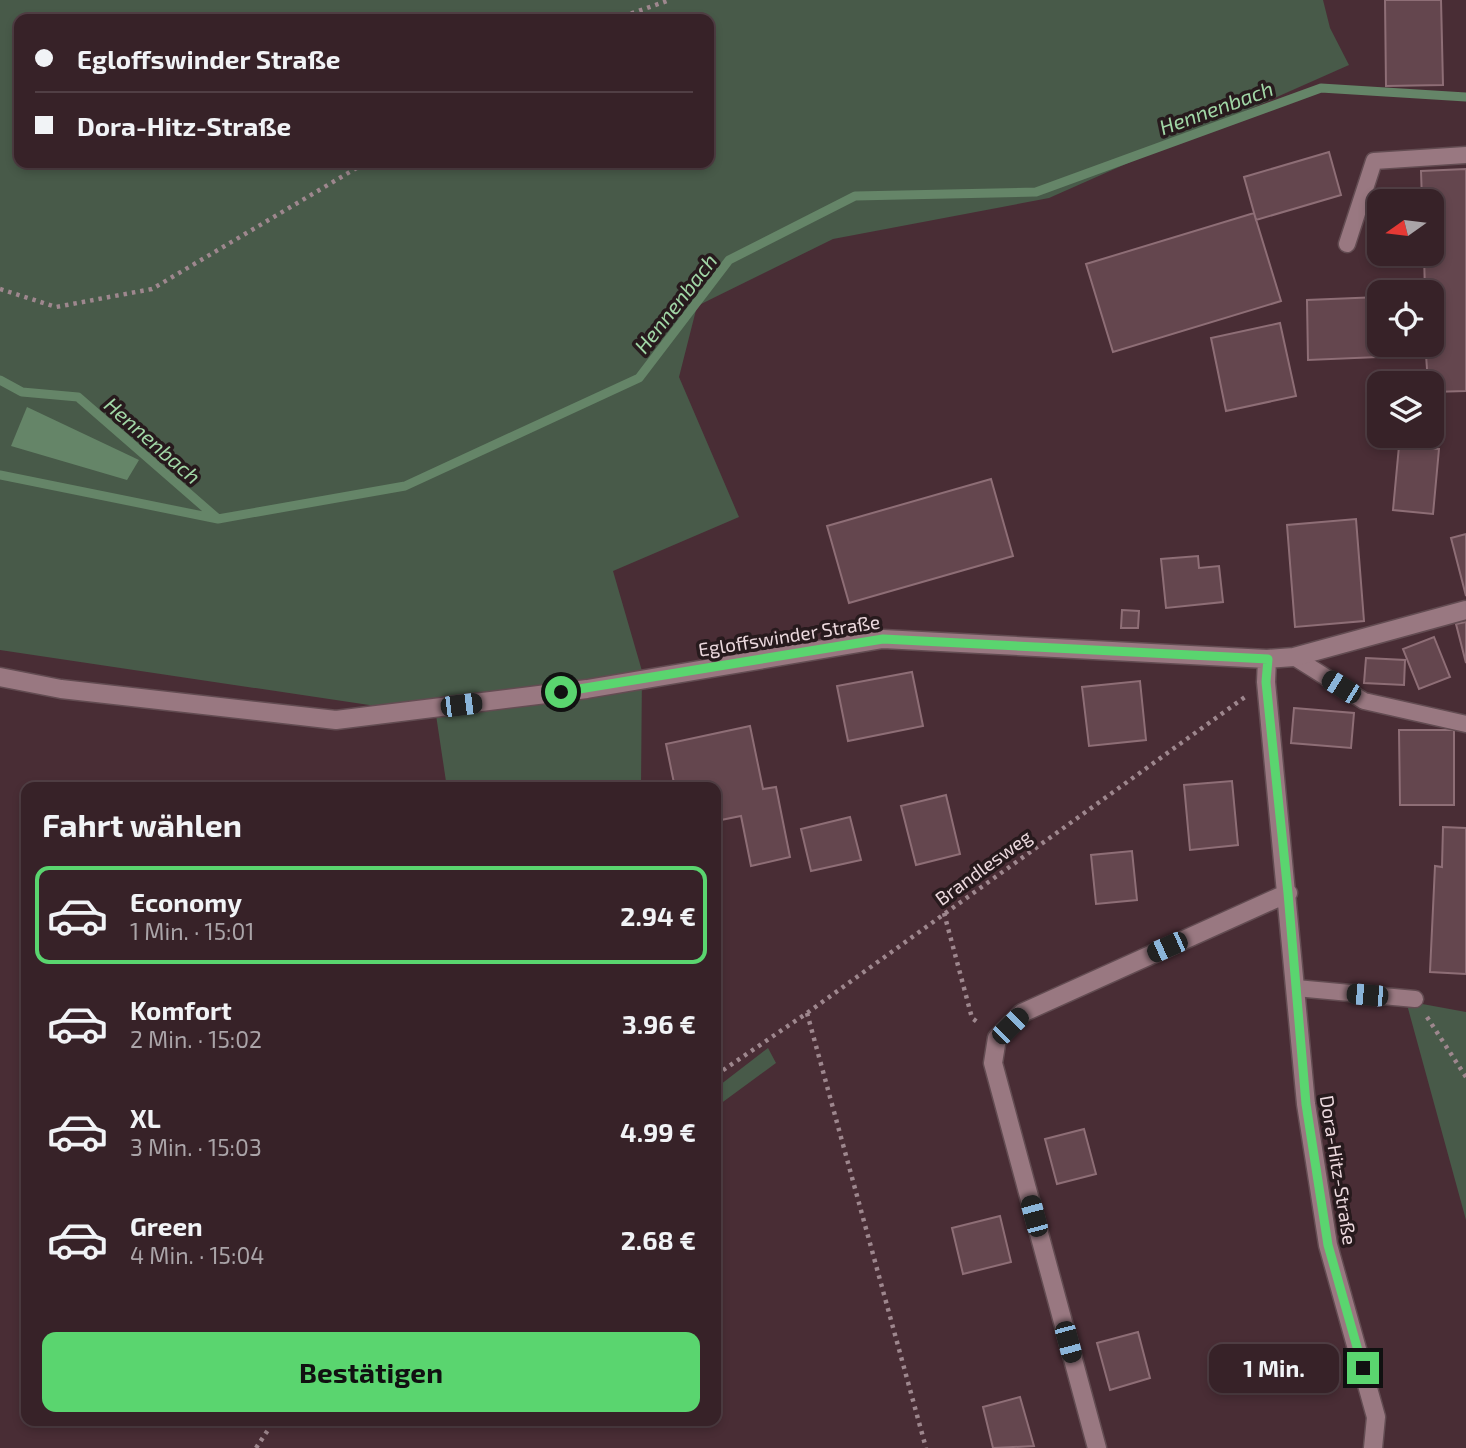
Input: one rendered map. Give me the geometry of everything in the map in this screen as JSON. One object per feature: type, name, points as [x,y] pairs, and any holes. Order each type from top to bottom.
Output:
[{"type":"street","name":"Egloffswinder Straße","points":[[0,677],[61,688],[335,720],[587,689],[883,639],[1268,659],[1294,657],[1466,610]]},
{"type":"street","name":"Dora-Hitz-Straße","points":[[1268,659],[1266,682],[1306,1104],[1328,1245],[1376,1417],[1373,1448]]},
{"type":"street","points":[[1097,1448],[993,1063],[997,1038],[1023,1013],[1288,893]]},
{"type":"lane","points":[[1347,244],[1374,161],[1466,155]]},
{"type":"lane","points":[[1294,657],[1364,701],[1466,724]]},
{"type":"lane","points":[[1296,988],[1415,999]]},
{"type":"path","points":[[629,14],[670,0]]},
{"type":"path","points":[[0,289],[56,307],[152,289],[357,168]]},
{"type":"path","name":"Brandlesweg","points":[[721,1071],[807,1013],[1266,682]]},
{"type":"path","points":[[944,913],[972,1018],[997,1038]]},
{"type":"path","points":[[1415,999],[1466,1077]]},
{"type":"path","points":[[807,1013],[926,1448]]},
{"type":"path","points":[[256,1448],[271,1426]]},
{"type":"shaded area","points":[[0,0],[1323,0],[1330,28],[1349,65],[1049,198],[833,239],[697,306],[679,377],[739,517],[613,571],[642,671],[641,782],[446,782],[436,715],[0,650]]},
{"type":"shaded area","points":[[27,407],[139,460],[127,480],[11,446]]},
{"type":"shaded area","points":[[1406,1001],[1466,1012],[1466,1220]]},
{"type":"shaded area","points":[[768,1048],[776,1063],[721,1103],[721,1084]]},
{"type":"building","points":[[1385,0],[1441,0],[1443,85],[1386,86]]},
{"type":"building","points":[[1329,152],[1341,195],[1256,220],[1244,177]]},
{"type":"building","points":[[1466,169],[1466,391],[1444,392],[1444,371],[1427,371],[1426,357],[1444,357],[1444,280],[1425,280],[1424,266],[1444,266],[1444,189],[1422,189],[1421,171]]},
{"type":"building","points":[[1254,213],[1281,301],[1113,352],[1086,264]]},
{"type":"building","points":[[1367,298],[1367,357],[1379,357],[1308,360],[1307,300]]},
{"type":"building","points":[[1280,323],[1296,396],[1226,411],[1211,338]]},
{"type":"building","points":[[1399,448],[1439,449],[1433,514],[1393,510]]},
{"type":"building","points":[[991,479],[1013,556],[849,603],[827,526]]},
{"type":"building","points":[[1356,519],[1364,621],[1295,627],[1287,525]]},
{"type":"building","points":[[1466,534],[1466,596],[1451,538]]},
{"type":"building","points":[[1198,556],[1199,568],[1219,566],[1223,602],[1166,608],[1161,559]]},
{"type":"building","points":[[1122,610],[1139,611],[1138,628],[1121,628]]},
{"type":"building","points":[[1466,622],[1466,663],[1456,624]]},
{"type":"building","points":[[1434,637],[1450,677],[1419,689],[1403,649]]},
{"type":"building","points":[[1366,658],[1405,660],[1404,685],[1364,683]]},
{"type":"building","points":[[912,672],[923,726],[848,741],[837,686]]},
{"type":"building","points":[[1140,681],[1146,740],[1089,746],[1082,687]]},
{"type":"building","points":[[1294,708],[1354,713],[1351,748],[1291,743]]},
{"type":"building","points":[[750,726],[763,789],[776,787],[790,857],[751,866],[741,816],[721,820],[721,782],[674,782],[666,744]]},
{"type":"building","points":[[1399,730],[1454,730],[1454,805],[1400,805]]},
{"type":"building","points":[[1232,781],[1238,845],[1190,850],[1184,785]]},
{"type":"building","points":[[946,795],[960,854],[916,865],[901,806]]},
{"type":"building","points":[[850,817],[861,860],[811,871],[801,829]]},
{"type":"building","points":[[1443,827],[1466,828],[1466,974],[1430,972],[1435,866],[1442,867]]},
{"type":"building","points":[[1132,851],[1137,900],[1096,904],[1091,855]]},
{"type":"building","points":[[1084,1129],[1096,1174],[1057,1184],[1045,1139]]},
{"type":"building","points":[[1000,1216],[1011,1262],[963,1274],[952,1228]]},
{"type":"building","points":[[1138,1332],[1150,1378],[1110,1390],[1097,1343]]},
{"type":"building","points":[[1020,1397],[1034,1446],[993,1448],[983,1407]]},
{"type":"waterway","name":"Hennenbach","points":[[0,380],[22,392],[78,397],[218,519],[405,486],[639,378],[729,260],[855,196],[1036,192],[1321,88],[1466,97]]},
{"type":"waterway","points":[[0,475],[218,519]]},
{"type":"route","points":[[561,692],[883,639],[1268,659],[1266,682],[1306,1104],[1328,1245],[1363,1368]]}]
